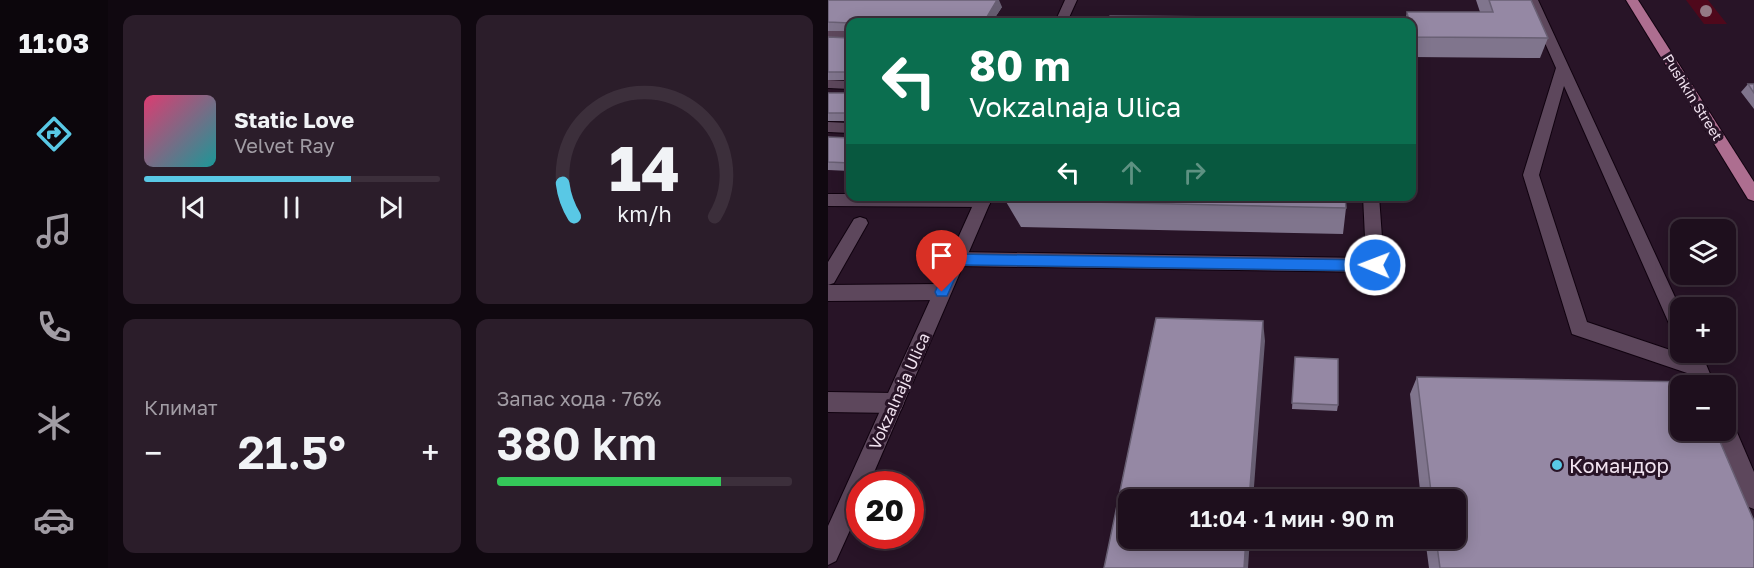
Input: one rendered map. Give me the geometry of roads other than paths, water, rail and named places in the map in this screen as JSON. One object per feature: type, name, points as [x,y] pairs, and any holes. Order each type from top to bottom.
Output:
[{"type":"main road","name":"Pushkin Street","points":[[1632,0],[1754,195]]},
{"type":"street","points":[[1063,18],[1071,0]]},
{"type":"street","points":[[1532,0],[1670,306]]},
{"type":"street","points":[[828,33],[846,33]]},
{"type":"street","points":[[1563,67],[1531,175],[1579,328],[1698,369]]},
{"type":"street","points":[[828,84],[846,85]]},
{"type":"street","points":[[828,127],[846,128]]},
{"type":"street","points":[[828,201],[846,201]]},
{"type":"street","name":"Vokzalnaja Ulica","points":[[828,553],[983,201]]},
{"type":"street","points":[[957,259],[1375,265],[1371,201]]},
{"type":"street","points":[[828,278],[860,223]]},
{"type":"street","points":[[828,293],[942,292]]},
{"type":"street","points":[[828,402],[894,403]]},
{"type":"street","points":[[1730,441],[1754,498]]},
{"type":"place","name":"Командор","points":[[1557,465]]}]
